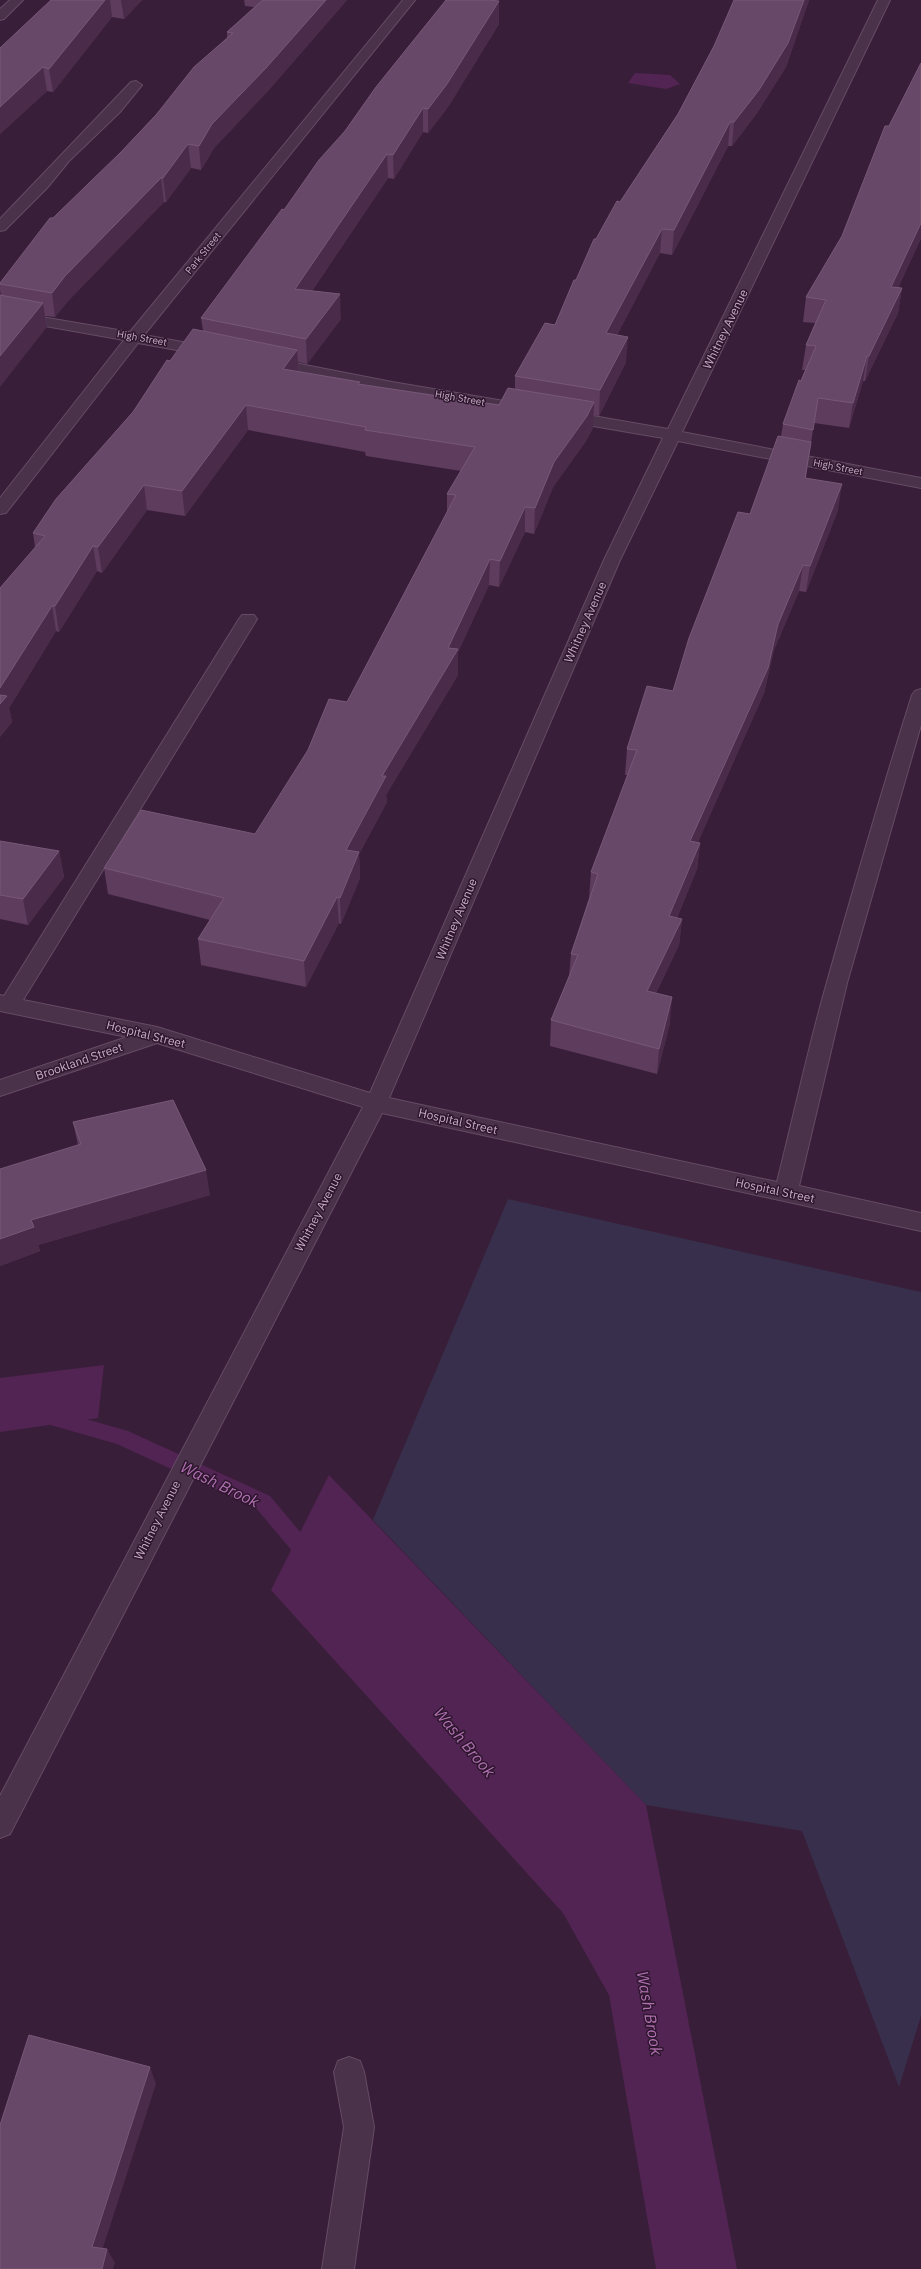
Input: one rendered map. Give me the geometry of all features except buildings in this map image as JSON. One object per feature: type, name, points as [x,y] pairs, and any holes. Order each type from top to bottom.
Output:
[{"type":"street","points":[[0,16],[17,0]]},
{"type":"street","name":"Park Street","points":[[0,508],[135,336],[409,0]]},
{"type":"street","name":"Whitney Avenue","points":[[0,1824],[376,1103],[612,560],[884,0]]},
{"type":"street","points":[[0,227],[42,185],[64,158],[115,109],[136,84]]},
{"type":"street","name":"High Street","points":[[0,314],[135,336],[221,353]]},
{"type":"street","name":"High Street","points":[[252,359],[392,387],[673,435],[921,483]]},
{"type":"street","points":[[4,1004],[248,619]]},
{"type":"street","points":[[786,1192],[837,983],[879,840],[892,788],[921,694]]},
{"type":"street","name":"Hospital Street","points":[[4,1004],[157,1035],[376,1103],[921,1222]]},
{"type":"street","name":"Brookland Street","points":[[0,1088],[157,1035]]},
{"type":"street","points":[[338,2269],[359,2127],[349,2072]]},
{"type":"shaded area","points":[[508,1199],[921,1292],[921,2016],[899,2087],[802,1831],[646,1805],[373,1520]]},
{"type":"water","points":[[635,73],[670,75],[680,84],[666,89],[628,83]]},
{"type":"water","points":[[104,1365],[98,1418],[0,1432],[0,1378]]},
{"type":"water","points":[[329,1475],[646,1805],[737,2269],[656,2269],[609,1995],[563,1913],[271,1590]]},
{"type":"waterway","name":"Wash Brook","points":[[47,1416],[121,1437],[263,1502],[310,1558]]}]
